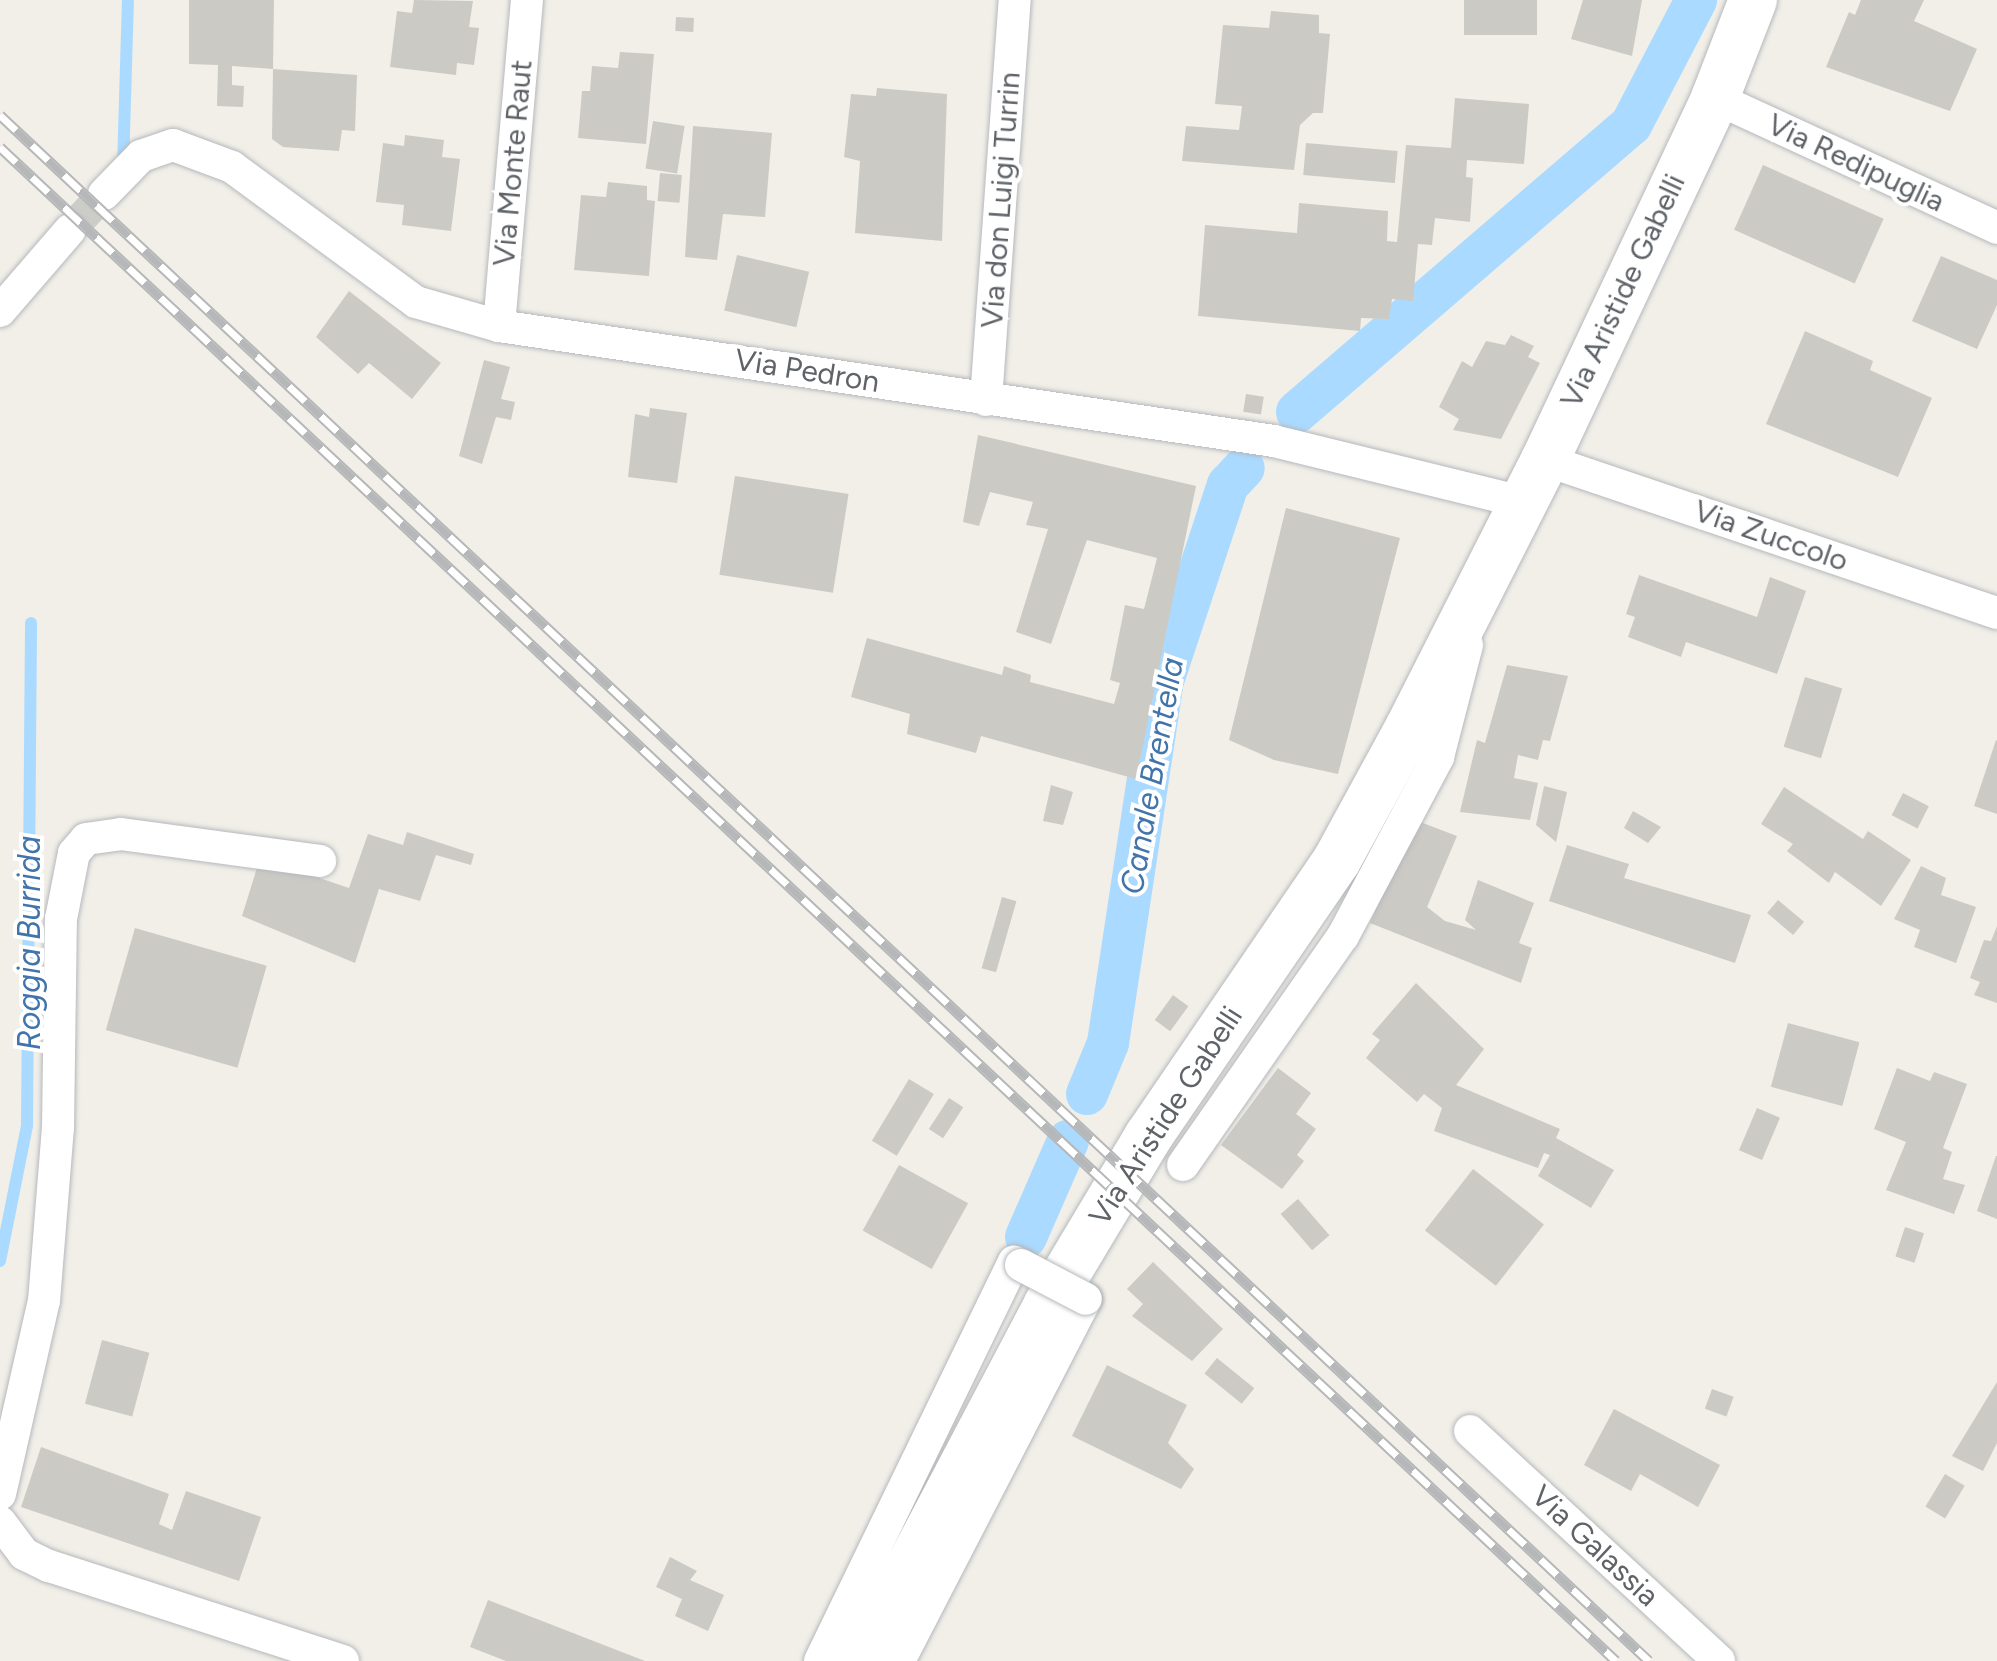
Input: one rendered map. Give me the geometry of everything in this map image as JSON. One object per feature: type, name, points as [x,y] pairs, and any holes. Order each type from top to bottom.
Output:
[{"type":"main road","name":"Via Aristide Gabelli","points":[[860,1661],[1048,1304],[1148,1137],[1336,860],[1484,578],[1519,502],[1545,460],[1715,98],[1753,0]]},
{"type":"street","name":"Via Monte Raut","points":[[499,326],[527,0]]},
{"type":"street","name":"Via don Luigi Turrin","points":[[986,400],[1015,0]]},
{"type":"street","name":"Via Redipuglia","points":[[1715,98],[1997,228]]},
{"type":"street","name":"Via Pedron","points":[[104,194],[140,156],[173,145],[212,154],[416,302],[499,326],[1274,440],[1519,502]]},
{"type":"street","points":[[0,311],[70,230]]},
{"type":"street","name":"Via Zuccolo","points":[[1545,460],[1997,613]]},
{"type":"street","name":"Via Aristide Gabelli","points":[[1183,1166],[1343,936],[1438,757],[1484,578]]},
{"type":"street","points":[[0,1494],[44,1301],[58,1128],[62,919],[74,852],[86,839],[121,834],[320,861]]},
{"type":"street","points":[[820,1661],[1014,1262],[1086,1299],[899,1661]]},
{"type":"street","name":"Via Galassia","points":[[1470,1431],[1720,1661]]},
{"type":"street","points":[[0,1522],[24,1554],[49,1566],[343,1661]]},
{"type":"building","points":[[189,0],[274,0],[273,69],[232,66],[232,85],[244,86],[243,107],[217,106],[218,65],[189,64]]},
{"type":"building","points":[[414,0],[473,1],[469,27],[479,28],[474,65],[457,63],[456,75],[390,67],[397,11],[412,13]]},
{"type":"building","points":[[1464,0],[1537,0],[1537,35],[1464,35]]},
{"type":"building","points":[[1583,0],[1642,0],[1632,56],[1571,39]]},
{"type":"building","points":[[1861,0],[1924,0],[1914,21],[1977,49],[1950,111],[1826,67],[1849,12],[1855,15]]},
{"type":"building","points":[[1271,11],[1319,15],[1319,33],[1330,34],[1323,113],[1313,113],[1300,125],[1294,170],[1182,161],[1186,126],[1239,130],[1242,106],[1215,104],[1223,25],[1269,28]]},
{"type":"building","points":[[676,17],[694,18],[693,32],[675,31]]},
{"type":"building","points":[[620,52],[654,54],[646,144],[578,138],[582,91],[590,91],[592,66],[618,68]]},
{"type":"building","points":[[273,69],[357,75],[355,131],[342,130],[339,151],[283,147],[272,139]]},
{"type":"building","points":[[877,88],[947,94],[942,241],[855,233],[860,161],[844,157],[851,94],[876,96]]},
{"type":"building","points":[[1455,98],[1529,104],[1524,164],[1467,160],[1466,177],[1473,178],[1470,222],[1435,218],[1432,245],[1418,244],[1413,301],[1392,299],[1389,319],[1361,318],[1360,331],[1198,316],[1205,225],[1297,233],[1299,203],[1388,211],[1387,241],[1397,242],[1406,145],[1451,148]]},
{"type":"building","points":[[653,121],[685,126],[677,173],[645,168]]},
{"type":"building","points":[[693,126],[772,133],[765,217],[723,214],[717,260],[685,257]]},
{"type":"building","points":[[405,135],[444,140],[442,157],[460,159],[451,231],[402,225],[404,205],[376,202],[383,143],[404,146]]},
{"type":"building","points":[[1306,143],[1398,151],[1395,183],[1303,175]]},
{"type":"building","points":[[1763,165],[1884,219],[1855,284],[1734,230]]},
{"type":"building","points":[[660,173],[682,175],[679,203],[658,201]]},
{"type":"building","points":[[608,182],[647,186],[647,200],[655,201],[649,276],[574,270],[581,195],[606,197]]},
{"type":"building","points":[[737,255],[809,272],[796,327],[724,311]]},
{"type":"building","points":[[1941,256],[1997,280],[1997,305],[1977,349],[1912,321]]},
{"type":"building","points":[[349,291],[441,363],[412,399],[369,363],[358,374],[316,337]]},
{"type":"building","points":[[1805,331],[1873,361],[1870,370],[1932,398],[1898,477],[1766,424]]},
{"type":"building","points":[[1511,335],[1534,346],[1528,357],[1540,363],[1501,439],[1453,430],[1459,419],[1439,407],[1462,361],[1472,367],[1486,341],[1505,345]]},
{"type":"building","points":[[484,360],[510,367],[501,399],[515,402],[511,420],[496,417],[482,464],[459,456]]},
{"type":"building","points":[[1246,394],[1264,397],[1261,415],[1243,412]]},
{"type":"building","points":[[650,408],[687,413],[677,483],[628,477],[635,414],[649,417]]},
{"type":"building","points":[[978,435],[1196,486],[1136,779],[981,736],[976,753],[907,734],[910,714],[851,697],[867,638],[1002,675],[1004,666],[1031,675],[1030,682],[1114,704],[1120,683],[1110,680],[1125,605],[1144,609],[1157,558],[1087,540],[1051,644],[1016,632],[1048,529],[1026,525],[1033,502],[990,492],[979,526],[963,522]]},
{"type":"building","points":[[735,476],[849,494],[833,593],[719,575]]},
{"type":"building","points":[[1286,508],[1400,538],[1338,774],[1274,760],[1229,740]]},
{"type":"building","points":[[1639,575],[1757,617],[1770,577],[1806,591],[1777,674],[1686,642],[1681,657],[1628,637],[1635,617],[1626,614]]},
{"type":"building","points":[[1507,665],[1568,676],[1550,741],[1543,740],[1538,760],[1518,755],[1514,778],[1538,783],[1530,820],[1460,812],[1477,740],[1485,743]]},
{"type":"building","points":[[1805,677],[1842,688],[1821,758],[1784,747]]},
{"type":"building","points":[[1997,741],[1997,814],[1974,806]]},
{"type":"building","points":[[1051,785],[1073,792],[1063,825],[1043,821]]},
{"type":"building","points":[[1544,786],[1567,792],[1556,842],[1536,825]]},
{"type":"building","points":[[1784,787],[1863,839],[1868,831],[1911,860],[1881,906],[1835,872],[1829,883],[1787,851],[1793,844],[1761,824]]},
{"type":"building","points":[[1903,793],[1929,806],[1917,828],[1892,815]]},
{"type":"building","points":[[1633,811],[1661,827],[1648,843],[1624,828]]},
{"type":"building","points":[[1415,820],[1457,836],[1427,907],[1445,921],[1476,930],[1465,920],[1478,880],[1534,903],[1519,943],[1532,948],[1521,983],[1370,923]]},
{"type":"building","points":[[407,832],[474,854],[471,865],[436,855],[420,901],[379,889],[355,963],[242,916],[260,858],[349,888],[368,834],[403,845]]},
{"type":"building","points":[[1567,845],[1629,864],[1624,878],[1751,915],[1735,963],[1549,901]]},
{"type":"building","points":[[1921,866],[1946,878],[1941,895],[1976,907],[1956,963],[1914,947],[1920,930],[1894,919]]},
{"type":"building","points":[[1002,897],[1016,901],[996,972],[982,968]]},
{"type":"building","points":[[1778,900],[1804,922],[1793,935],[1767,913]]},
{"type":"building","points":[[1997,926],[1997,1003],[1974,995],[1980,982],[1970,978],[1984,940],[1991,941]]},
{"type":"building","points":[[135,928],[267,966],[237,1068],[106,1030]]},
{"type":"building","points":[[1416,983],[1484,1049],[1456,1085],[1560,1129],[1556,1138],[1614,1170],[1591,1208],[1538,1176],[1550,1155],[1544,1153],[1538,1168],[1434,1131],[1442,1108],[1424,1094],[1417,1102],[1366,1058],[1380,1040],[1372,1034]]},
{"type":"building","points":[[1173,995],[1188,1006],[1170,1031],[1155,1020]]},
{"type":"building","points":[[1788,1023],[1859,1042],[1842,1106],[1771,1087]]},
{"type":"building","points":[[1278,1068],[1311,1093],[1296,1114],[1316,1129],[1297,1155],[1304,1161],[1282,1189],[1221,1145]]},
{"type":"building","points":[[1897,1068],[1930,1081],[1934,1072],[1967,1084],[1943,1148],[1952,1152],[1943,1179],[1965,1185],[1954,1214],[1886,1190],[1906,1142],[1874,1129]]},
{"type":"building","points":[[909,1079],[934,1094],[897,1156],[872,1141]]},
{"type":"building","points":[[949,1098],[963,1107],[943,1138],[929,1129]]},
{"type":"building","points":[[1757,1108],[1780,1118],[1762,1160],[1739,1150]]},
{"type":"building","points":[[1997,1156],[1997,1219],[1977,1211]]},
{"type":"building","points":[[899,1165],[968,1203],[932,1269],[863,1231]]},
{"type":"building","points":[[1473,1169],[1544,1224],[1496,1286],[1425,1230]]},
{"type":"building","points":[[1298,1199],[1329,1235],[1312,1250],[1281,1214]]},
{"type":"building","points":[[1905,1227],[1924,1233],[1914,1263],[1895,1256]]},
{"type":"building","points":[[1153,1262],[1223,1329],[1192,1361],[1132,1316],[1143,1304],[1127,1289]]},
{"type":"building","points":[[102,1340],[149,1353],[132,1416],[85,1404]]},
{"type":"building","points":[[1217,1358],[1254,1388],[1242,1404],[1204,1374]]},
{"type":"building","points":[[1107,1365],[1187,1405],[1168,1443],[1194,1469],[1181,1489],[1072,1436]]},
{"type":"building","points":[[1997,1382],[1997,1443],[1983,1471],[1952,1456]]},
{"type":"building","points":[[1712,1389],[1734,1397],[1726,1417],[1705,1409]]},
{"type":"building","points":[[1614,1409],[1720,1465],[1698,1507],[1640,1474],[1631,1491],[1584,1465]]},
{"type":"building","points":[[41,1447],[169,1494],[159,1524],[172,1530],[186,1491],[261,1517],[239,1581],[21,1507]]},
{"type":"building","points":[[1945,1474],[1965,1486],[1945,1518],[1925,1507]]},
{"type":"building","points":[[670,1557],[697,1571],[690,1580],[724,1595],[708,1631],[675,1616],[682,1599],[656,1587]]},
{"type":"building","points":[[488,1600],[645,1661],[506,1661],[470,1647]]},
{"type":"waterway","name":"Roggia Burrida","points":[[123,167],[128,0]]},
{"type":"waterway","name":"Canale Brentella","points":[[1297,412],[1631,125],[1696,0]]},
{"type":"waterway","name":"Canale Brentella","points":[[1087,1094],[1108,1043],[1162,684],[1228,485],[1244,468]]},
{"type":"waterway","name":"Roggia Burrida","points":[[0,1261],[27,1126],[31,623]]},
{"type":"waterway","name":"Canale Brentella","points":[[1026,1237],[1068,1141]]},
{"type":"tunnel","points":[[70,230],[104,194]]},
{"type":"railway","points":[[0,115],[1649,1661]]},
{"type":"railway","points":[[0,147],[1616,1661]]}]
